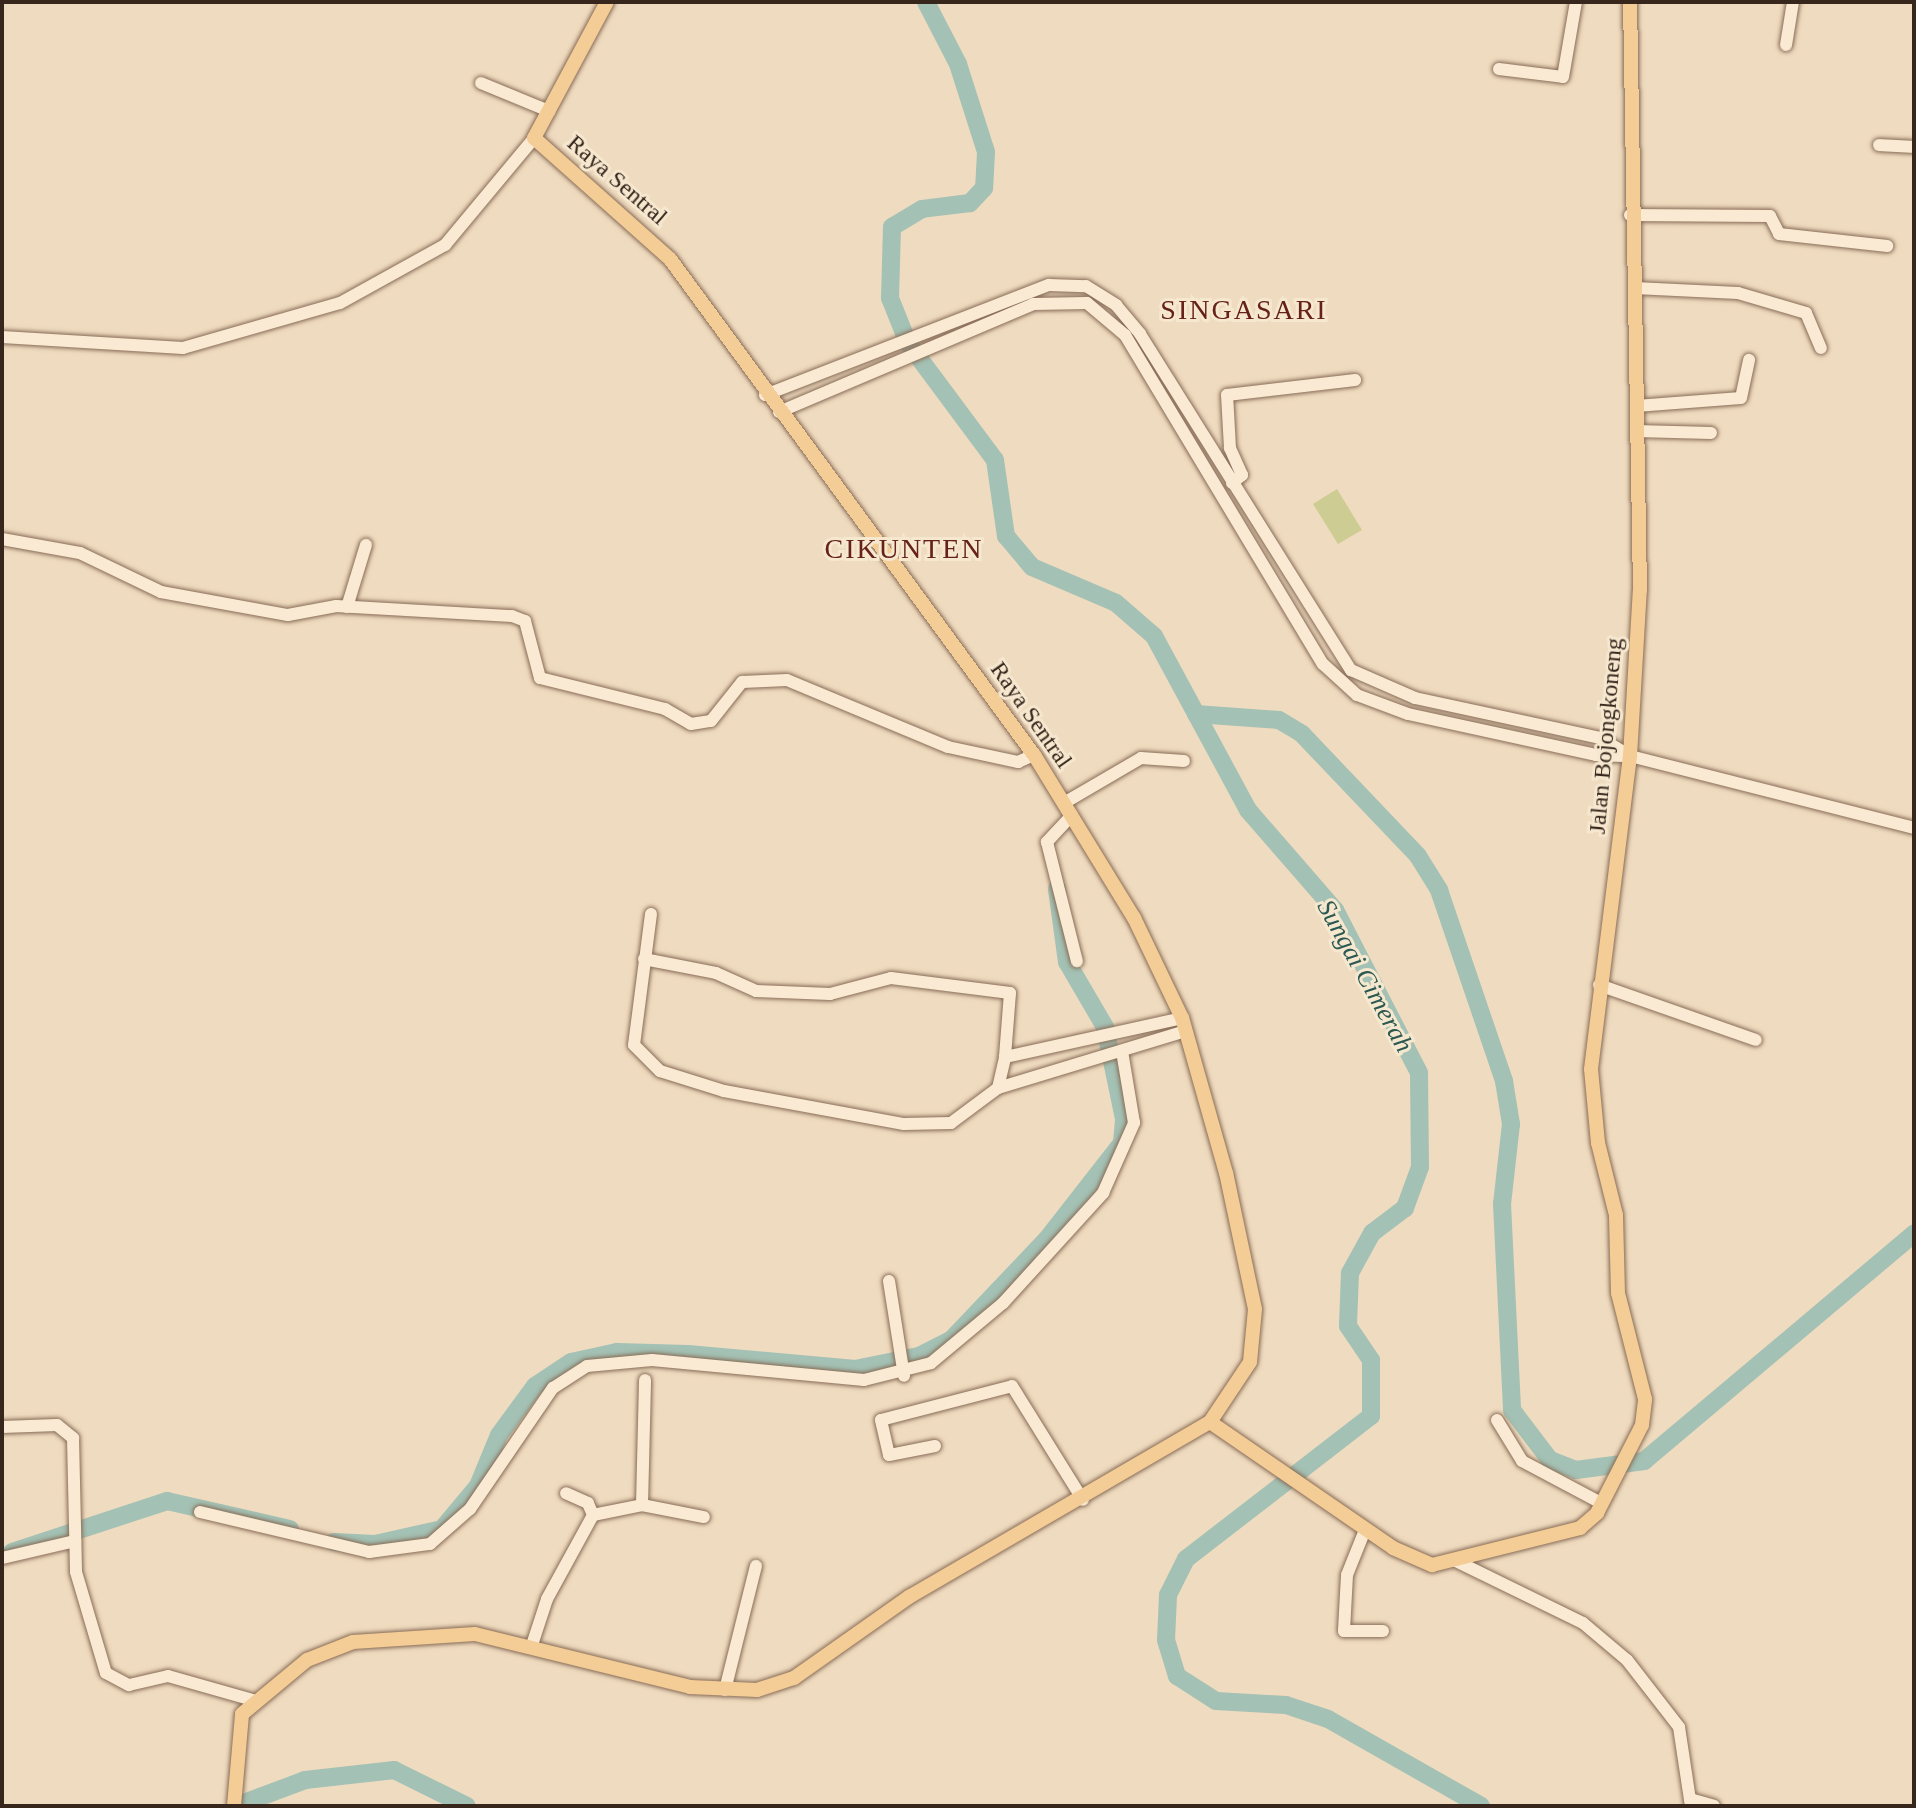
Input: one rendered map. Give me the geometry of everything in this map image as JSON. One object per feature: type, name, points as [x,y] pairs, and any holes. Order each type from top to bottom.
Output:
[{"type":"main road","points":[[534,138],[607,2]]},
{"type":"main road","name":"Jalan Bojongkoneng","points":[[1210,1422],[1265,1457],[1365,1530],[1422,1563],[1456,1561],[1569,1532],[1604,1498],[1642,1425],[1645,1399],[1618,1293],[1616,1215],[1595,1119],[1592,1038],[1630,756],[1640,590],[1635,288],[1630,215],[1630,2]]},
{"type":"main road","name":"Raya Sentral","points":[[534,138],[654,240],[765,395],[1034,755],[1134,918],[1184,1025],[1255,1309],[1250,1362],[1210,1422]]},
{"type":"main road","points":[[234,1806],[238,1726],[253,1700],[307,1660],[373,1637],[443,1632],[532,1645],[664,1682],[725,1690],[757,1690],[809,1672],[909,1597],[1083,1500],[1210,1422]]},
{"type":"street","points":[[1499,69],[1563,77],[1576,2]]},
{"type":"street","points":[[1786,45],[1793,2]]},
{"type":"street","points":[[481,83],[549,111]]},
{"type":"street","points":[[2,337],[183,348],[340,303],[445,245],[534,138]]},
{"type":"street","points":[[1879,145],[1914,147]]},
{"type":"street","points":[[1630,215],[1770,216],[1779,234],[1887,246]]},
{"type":"street","points":[[765,395],[1049,285],[1086,286],[1116,305],[1163,384],[1243,533],[1323,664],[1347,687],[1379,705],[1492,733],[1630,756],[1914,828]]},
{"type":"street","points":[[1635,288],[1738,293],[1806,313],[1821,348]]},
{"type":"street","points":[[779,412],[920,350],[1050,299],[1087,303],[1125,335],[1163,384],[1232,483],[1351,670],[1370,684],[1496,717],[1600,738],[1630,756]]},
{"type":"street","points":[[914,337],[920,350]]},
{"type":"street","points":[[1636,406],[1741,398],[1749,360]]},
{"type":"street","points":[[1232,483],[1242,475],[1230,448],[1227,395],[1355,380]]},
{"type":"street","points":[[1636,431],[1711,433]]},
{"type":"street","points":[[1243,533],[1257,525]]},
{"type":"street","points":[[2,539],[80,553],[128,581],[175,595],[288,615],[347,607],[516,617],[525,621],[540,678],[665,709],[691,724],[711,721],[742,682],[778,680],[948,747],[1018,762],[1034,755]]},
{"type":"street","points":[[347,607],[366,545]]},
{"type":"street","points":[[1492,733],[1496,717]]},
{"type":"street","points":[[1077,961],[1048,859],[1047,842],[1068,809],[1141,758],[1184,761]]},
{"type":"street","points":[[651,914],[634,1045],[640,1057],[686,1082],[935,1125],[951,1123],[998,1088],[1115,1053],[1184,1025]]},
{"type":"street","points":[[644,959],[716,973],[756,991],[830,994],[891,978],[1010,993],[1005,1057],[998,1088]]},
{"type":"street","points":[[1599,985],[1756,1040]]},
{"type":"street","points":[[1005,1057],[1040,1054],[1184,1025]]},
{"type":"street","points":[[200,1512],[369,1552],[430,1544],[470,1509],[548,1394],[587,1366],[652,1360],[818,1378],[904,1363],[955,1349],[1103,1193],[1134,1123],[1115,1053]]},
{"type":"street","points":[[1040,1054],[1045,1075]]},
{"type":"street","points":[[889,1281],[904,1363]]},
{"type":"street","points":[[642,1505],[645,1380]]},
{"type":"street","points":[[935,1446],[889,1455],[881,1420],[1012,1386],[1083,1500]]},
{"type":"street","points":[[1497,1420],[1522,1461],[1604,1498]]},
{"type":"street","points":[[2,1427],[69,1431],[77,1466],[75,1537],[93,1644],[112,1679],[129,1685],[160,1675],[253,1700]]},
{"type":"street","points":[[566,1493],[588,1503],[593,1515]]},
{"type":"street","points":[[532,1645],[547,1599],[593,1515],[642,1505],[704,1517]]},
{"type":"street","points":[[1365,1530],[1347,1575],[1344,1631],[1383,1631]]},
{"type":"street","points":[[2,1558],[75,1537]]},
{"type":"street","points":[[1456,1561],[1583,1623],[1627,1660],[1679,1727],[1690,1802],[1714,1806]]},
{"type":"street","points":[[725,1690],[756,1566]]},
{"type":"green space","points":[[1337,489],[1362,530],[1338,544],[1313,504]]},
{"type":"waterway","name":"Sungai Cimerah","points":[[926,2],[958,64],[986,152],[984,188],[970,203],[922,209],[892,227],[890,298],[908,343],[995,460],[1006,536],[1032,567],[1116,603],[1154,636],[1248,810],[1335,910],[1419,1073],[1420,1167],[1405,1208],[1372,1233],[1350,1273],[1348,1326],[1371,1360],[1371,1416],[1186,1559],[1168,1595],[1166,1640],[1177,1676],[1216,1701],[1286,1705],[1328,1719],[1481,1806]]},
{"type":"waterway","points":[[1196,714],[1279,720],[1302,734],[1418,856],[1439,890],[1504,1081],[1511,1124],[1502,1204],[1512,1410],[1550,1460],[1576,1470],[1644,1461],[1914,1234]]},
{"type":"waterway","points":[[334,1542],[375,1544],[442,1529],[478,1486],[499,1435],[535,1386],[571,1362],[617,1352],[688,1354],[855,1369],[919,1356],[952,1339],[1047,1239],[1122,1143],[1124,1119],[1105,1027],[1067,962],[1057,889]]},
{"type":"waterway","points":[[12,1552],[167,1501],[290,1529]]},
{"type":"waterway","points":[[236,1806],[305,1780],[394,1770],[467,1806]]},
{"type":"district","name":"SINGASARI","points":[[1244,310]]},
{"type":"district","name":"CIKUNTEN","points":[[904,549]]}]
